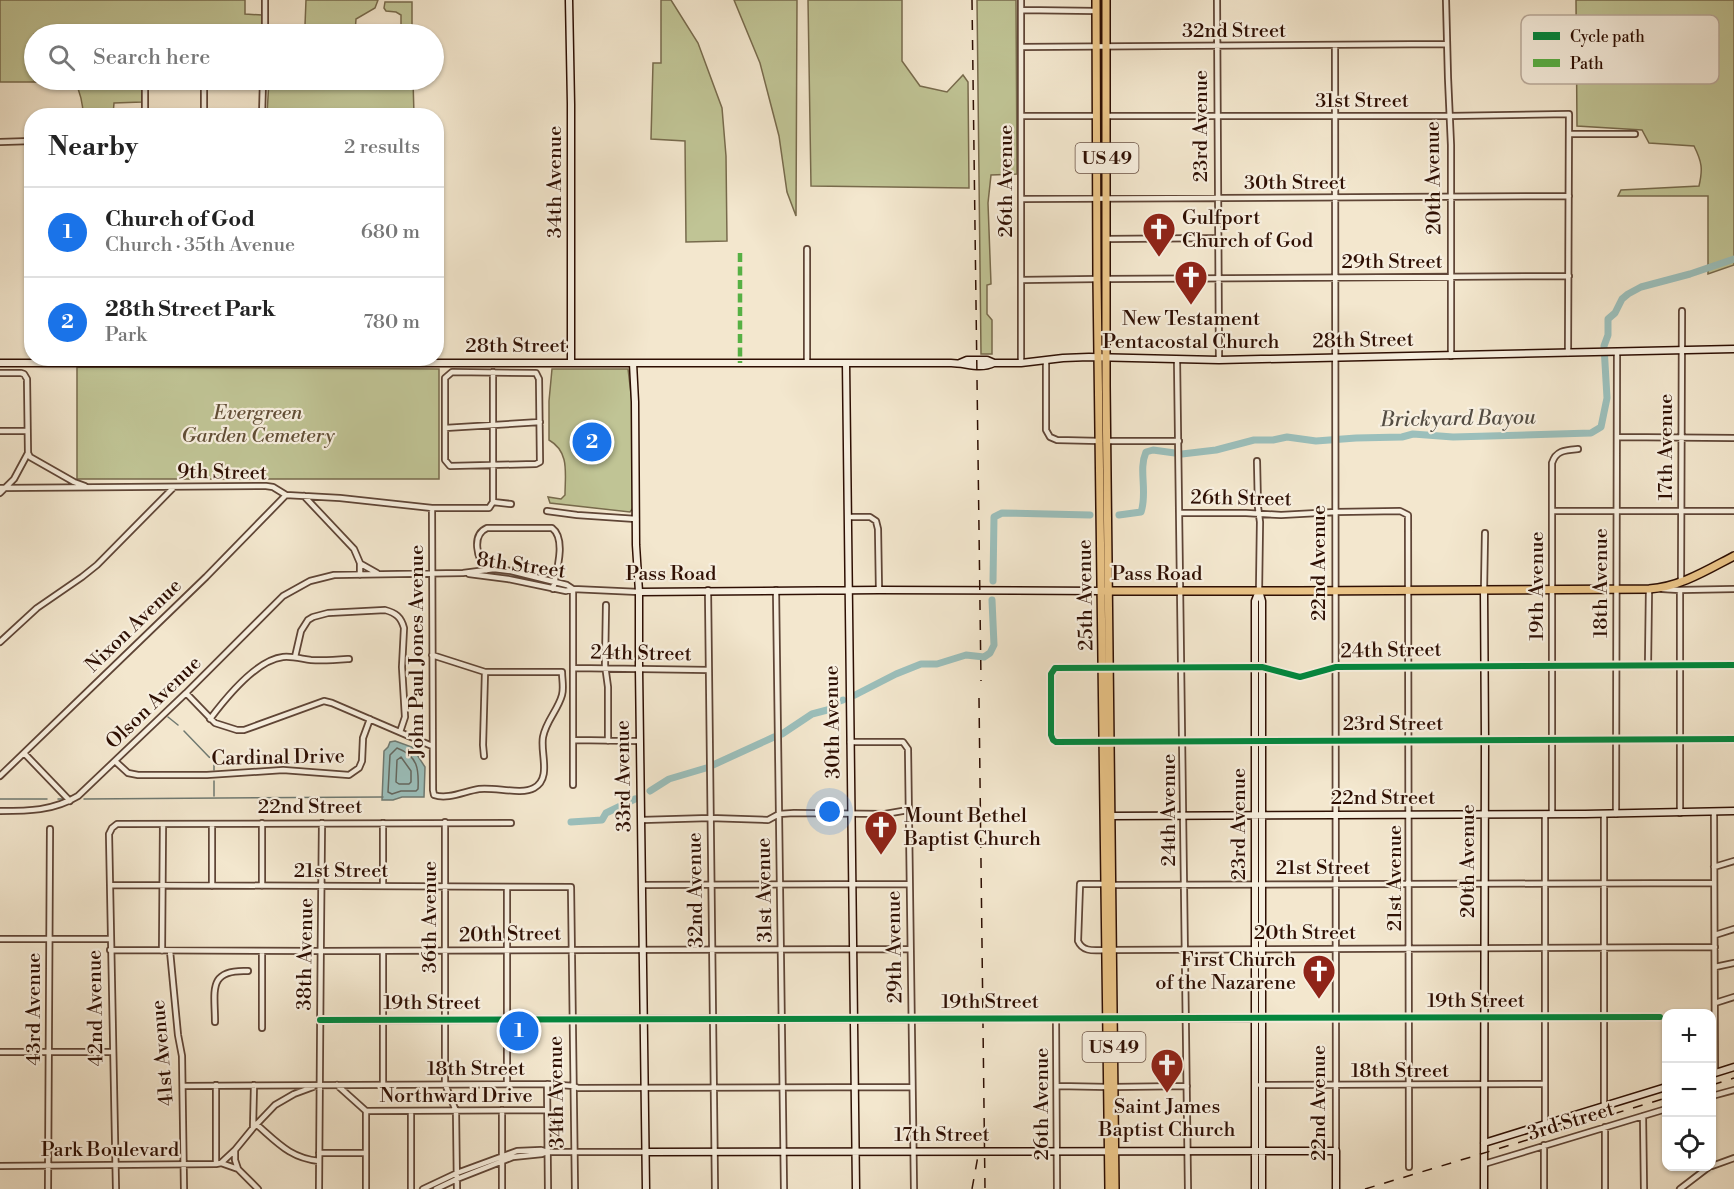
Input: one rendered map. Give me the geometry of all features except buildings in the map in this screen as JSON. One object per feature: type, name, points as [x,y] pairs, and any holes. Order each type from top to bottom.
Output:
[{"type":"main road","name":"25th Avenue","points":[[1096,0],[1097,279],[1102,358],[1112,1151],[1115,1189]]},
{"type":"main road","name":"25th Avenue","points":[[1102,358],[1107,279],[1106,0]]},
{"type":"main road","name":"Pass Road","points":[[1105,591],[1658,588],[1680,586],[1734,556]]},
{"type":"main road","name":"25th Avenue","points":[[1109,1189],[1112,1151]]},
{"type":"street","points":[[265,0],[265,24]]},
{"type":"street","name":"34th Avenue","points":[[570,0],[571,363]]},
{"type":"street","name":"26th Avenue","points":[[1021,0],[1021,363]]},
{"type":"street","name":"23rd Avenue","points":[[1217,0],[1219,360]]},
{"type":"street","name":"20th Avenue","points":[[1446,0],[1452,197],[1451,356]]},
{"type":"street","points":[[1021,10],[1096,11]]},
{"type":"street","name":"32nd Street","points":[[1021,47],[1447,44]]},
{"type":"street","name":"22nd Avenue","points":[[1335,45],[1336,1189]]},
{"type":"street","points":[[145,90],[145,108]]},
{"type":"street","points":[[204,90],[204,108]]},
{"type":"street","points":[[262,108],[263,90]]},
{"type":"street","name":"31st Street","points":[[1107,116],[1569,114],[1569,134]]},
{"type":"street","points":[[1021,116],[1097,116]]},
{"type":"street","points":[[1568,353],[1569,134],[1635,134]]},
{"type":"street","points":[[0,142],[24,141]]},
{"type":"street","name":"30th Street","points":[[1021,199],[1569,196]]},
{"type":"street","points":[[1107,239],[1218,238]]},
{"type":"street","points":[[807,249],[807,363]]},
{"type":"street","name":"29th Street","points":[[1107,279],[1569,276]]},
{"type":"street","points":[[1021,280],[1097,279]]},
{"type":"street","name":"17th Avenue","points":[[1680,813],[1682,311]]},
{"type":"street","name":"28th Street","points":[[444,362],[960,363],[967,360],[987,360],[994,363],[1021,363],[1063,358],[1219,360],[1734,349]]},
{"type":"street","name":"18th Avenue","points":[[1614,352],[1617,437],[1616,814]]},
{"type":"street","name":"24th Avenue","points":[[1177,359],[1188,1189]]},
{"type":"street","points":[[1046,360],[1046,430],[1050,437],[1057,440],[1179,443]]},
{"type":"street","name":"28th Street","points":[[0,363],[24,362]]},
{"type":"street","name":"33rd Avenue","points":[[633,363],[639,591],[646,1189]]},
{"type":"street","name":"30th Avenue","points":[[846,363],[856,1189]]},
{"type":"street","points":[[452,372],[493,372],[532,372],[538,376],[540,462],[494,466],[450,466],[445,460],[445,378],[452,372]]},
{"type":"street","points":[[493,372],[493,502]]},
{"type":"street","points":[[0,374],[21,373],[27,379],[28,453],[14,479],[0,493]]},
{"type":"street","points":[[445,428],[540,422]]},
{"type":"street","points":[[0,431],[27,431]]},
{"type":"street","points":[[1617,437],[1734,438]]},
{"type":"street","name":"19th Avenue","points":[[1545,1124],[1545,883],[1552,740],[1552,463],[1554,457],[1562,451],[1578,449]]},
{"type":"street","points":[[28,453],[34,459],[74,482],[91,488]]},
{"type":"street","points":[[1257,461],[1259,591]]},
{"type":"street","name":"9th Street","points":[[3,488],[266,486],[273,487],[286,495],[432,508],[489,508],[493,502],[511,504]]},
{"type":"street","points":[[0,642],[36,608],[82,578],[97,565],[175,487]]},
{"type":"street","name":"Nixon Avenue","points":[[0,776],[206,577],[286,495]]},
{"type":"street","points":[[303,496],[354,549],[360,563],[360,574]]},
{"type":"street","name":"John Paul Jones Avenue","points":[[432,508],[434,795],[452,795],[487,789],[523,792],[536,787],[541,781],[544,773],[542,742],[544,730],[562,694],[562,672],[485,672]]},
{"type":"street","points":[[546,511],[636,519]]},
{"type":"street","name":"26th Street","points":[[1179,513],[1290,515],[1400,511],[1405,512],[1408,517]]},
{"type":"street","points":[[1552,511],[1734,511]]},
{"type":"street","points":[[848,517],[870,517],[876,521],[879,590]]},
{"type":"street","name":"21st Avenue","points":[[1408,517],[1409,1167]]},
{"type":"street","points":[[487,570],[478,555],[478,536],[482,530],[487,528],[552,528],[559,538],[559,565],[553,589]]},
{"type":"street","name":"20th Avenue","points":[[1484,1189],[1485,533]]},
{"type":"street","points":[[360,563],[379,574]]},
{"type":"street","name":"8th Street","points":[[283,596],[299,586],[334,575],[463,573],[487,570],[506,570],[567,585],[573,589]]},
{"type":"street","name":"8th Street","points":[[463,573],[566,591],[573,589]]},
{"type":"street","points":[[520,582],[522,574]]},
{"type":"street","points":[[1680,586],[1734,589]]},
{"type":"street","points":[[1648,588],[1648,665]]},
{"type":"street","points":[[573,589],[573,785]]},
{"type":"street","name":"Pass Road","points":[[573,589],[1105,591]]},
{"type":"street","name":"32nd Avenue","points":[[708,590],[716,1189]]},
{"type":"street","name":"31st Avenue","points":[[776,590],[784,1189]]},
{"type":"street","name":"23rd Avenue","points":[[1259,591],[1255,601],[1259,667],[1259,948],[1255,1018],[1259,1085]]},
{"type":"street","name":"Olson Avenue","points":[[0,811],[33,811],[51,808],[70,801],[116,761],[283,596]]},
{"type":"street","points":[[606,605],[605,669],[608,687],[609,741]]},
{"type":"street","points":[[295,657],[301,631],[308,620],[318,614],[385,610],[396,614],[404,628],[402,667],[405,717],[400,732]]},
{"type":"street","points":[[432,655],[485,672],[484,756]]},
{"type":"street","points":[[210,719],[234,690],[267,662],[279,658],[295,657],[325,660],[349,659]]},
{"type":"street","name":"24th Street","points":[[1053,740],[1051,735],[1052,671],[1055,668],[1259,667],[1299,677],[1336,667],[1734,665]]},
{"type":"street","name":"24th Street","points":[[573,669],[709,670]]},
{"type":"street","points":[[186,693],[210,719],[229,729],[244,729],[328,701],[432,746]]},
{"type":"street","name":"Cardinal Drive","points":[[116,761],[128,773],[138,775],[207,775],[283,770],[348,775],[361,765],[364,733],[370,719]]},
{"type":"street","name":"23rd Street","points":[[1053,740],[1056,742],[1183,742],[1734,739]]},
{"type":"street","points":[[573,740],[640,741]]},
{"type":"street","name":"29th Avenue","points":[[850,742],[903,742],[908,749],[914,1189]]},
{"type":"street","points":[[24,753],[70,801]]},
{"type":"street","points":[[642,820],[710,818],[768,820],[779,814],[885,814],[908,810]]},
{"type":"street","name":"22nd Street","points":[[1108,816],[1616,814],[1734,811]]},
{"type":"street","points":[[1713,1063],[1714,812]]},
{"type":"street","points":[[1604,814],[1604,1107]]},
{"type":"street","name":"36th Avenue","points":[[445,822],[445,1084]]},
{"type":"street","name":"22nd Street","points":[[112,828],[117,824],[510,822]]},
{"type":"street","points":[[262,823],[262,886]]},
{"type":"street","name":"38th Avenue","points":[[319,1189],[318,1085],[322,951],[322,823]]},
{"type":"street","points":[[383,823],[383,886]]},
{"type":"street","points":[[162,951],[163,824]]},
{"type":"street","points":[[212,824],[212,886]]},
{"type":"street","name":"42nd Avenue","points":[[112,828],[109,834],[110,950],[116,1189]]},
{"type":"street","name":"43rd Avenue","points":[[48,1189],[50,829]]},
{"type":"street","points":[[1714,867],[1734,861]]},
{"type":"street","points":[[745,878],[745,885]]},
{"type":"street","name":"21st Street","points":[[1078,941],[1080,884],[1714,883]]},
{"type":"street","points":[[643,885],[909,884]]},
{"type":"street","name":"21st Street","points":[[110,885],[571,887]]},
{"type":"street","points":[[507,887],[507,1084]]},
{"type":"street","name":"34th Avenue","points":[[571,887],[575,1189]]},
{"type":"street","points":[[1715,935],[1734,929]]},
{"type":"street","points":[[0,939],[110,939]]},
{"type":"street","name":"20th Street","points":[[1078,941],[1085,949],[1109,950],[1714,947]]},
{"type":"street","name":"23rd Avenue","points":[[1256,1189],[1263,1018],[1259,948]]},
{"type":"street","name":"20th Street","points":[[110,950],[910,949]]},
{"type":"street","name":"41st Avenue","points":[[170,951],[182,1056],[184,1189]]},
{"type":"street","points":[[262,951],[262,1028]]},
{"type":"street","points":[[383,951],[383,1085]]},
{"type":"street","points":[[1715,967],[1734,963]]},
{"type":"street","points":[[215,1022],[215,984],[219,977],[231,971],[248,971]]},
{"type":"street","points":[[1715,1003],[1734,997]]},
{"type":"street","name":"19th Street","points":[[320,1020],[1660,1017]]},
{"type":"street","name":"26th Avenue","points":[[1056,1019],[1058,1189]]},
{"type":"street","points":[[0,1052],[112,1052]]},
{"type":"street","points":[[1716,1072],[1734,1066]]},
{"type":"street","points":[[445,1084],[456,1111],[457,1189]]},
{"type":"street","points":[[547,1084],[548,1189]]},
{"type":"street","name":"18th Street","points":[[183,1086],[547,1084],[578,1088],[646,1089],[912,1087]]},
{"type":"street","name":"18th Street","points":[[1259,1085],[1545,1084]]},
{"type":"street","points":[[216,1085],[218,1164]]},
{"type":"street","points":[[254,1085],[255,1126]]},
{"type":"street","points":[[218,1164],[235,1150],[255,1126],[282,1100],[318,1085]]},
{"type":"street","points":[[337,1085],[366,1111],[366,1189]]},
{"type":"street","points":[[1057,1086],[1186,1086]]},
{"type":"street","points":[[1484,1143],[1662,1088]]},
{"type":"street","points":[[1716,1095],[1734,1090]]},
{"type":"street","points":[[502,1110],[502,1189]]},
{"type":"street","name":"Northward Drive","points":[[366,1111],[547,1110]]},
{"type":"street","name":"3rd Street","points":[[1484,1164],[1662,1110]]},
{"type":"street","points":[[411,1111],[411,1189]]},
{"type":"street","points":[[1643,1116],[1644,1189]]},
{"type":"street","points":[[255,1126],[291,1153],[303,1159],[319,1161]]},
{"type":"street","points":[[1605,1127],[1605,1189]]},
{"type":"street","points":[[1544,1145],[1544,1189]]},
{"type":"street","points":[[423,1189],[502,1160],[510,1153],[526,1149],[547,1152]]},
{"type":"street","points":[[235,1150],[238,1169]]},
{"type":"street","name":"23rd Avenue","points":[[1259,1151],[1263,1189]]},
{"type":"street","name":"17th Street","points":[[547,1152],[1336,1151]]},
{"type":"street","points":[[319,1153],[366,1153]]},
{"type":"street","points":[[1716,1164],[1734,1158]]},
{"type":"street","name":"Park Boulevard","points":[[0,1166],[218,1164],[238,1169],[251,1186],[258,1189]]},
{"type":"street","points":[[1680,1189],[1704,1171]]},
{"type":"street","points":[[436,1189],[457,1176]]},
{"type":"green space","points":[[0,0],[245,0],[245,14],[262,15],[262,24],[24,24],[24,82],[0,82]]},
{"type":"green space","points":[[306,0],[378,0],[375,8],[356,19],[356,24],[305,24]]},
{"type":"green space","points":[[661,0],[671,0],[698,43],[722,108],[726,156],[727,241],[686,242],[685,141],[651,139],[653,63],[661,63]]},
{"type":"green space","points":[[734,0],[797,0],[796,216],[787,192],[779,136],[760,63]]},
{"type":"green space","points":[[808,0],[902,0],[902,61],[920,86],[947,92],[963,75],[968,82],[969,188],[811,186]]},
{"type":"green space","points":[[977,0],[1016,0],[1017,174],[991,175],[988,203],[991,284],[987,285],[987,314],[992,320],[992,354],[981,354]]},
{"type":"green space","points":[[1576,0],[1734,0],[1734,265],[1708,274],[1708,196],[1618,196],[1621,190],[1699,186],[1700,161],[1694,146],[1649,143],[1642,130],[1577,126],[1577,84],[1719,84],[1719,15],[1576,15]]},
{"type":"green space","points":[[385,2],[412,2],[412,24],[401,24],[401,15],[386,11]]},
{"type":"green space","points":[[78,90],[143,90],[142,102],[114,103],[114,108],[82,108]]},
{"type":"green space","points":[[268,90],[413,90],[414,108],[267,108]]},
{"type":"green space","name":"Evergreen Garden Cemetery","points":[[77,367],[439,369],[439,479],[77,479]]},
{"type":"green space","points":[[552,369],[628,369],[632,402],[633,508],[630,512],[550,503],[548,497],[561,499],[565,495],[563,457],[556,445],[549,440]]},
{"type":"water","points":[[395,741],[412,747],[425,767],[424,797],[382,800],[384,751],[390,742]]},
{"type":"waterway","name":"Brickyard Bayou","points":[[1119,515],[1141,512],[1144,497],[1144,459],[1146,452],[1153,450],[1182,454],[1216,450],[1254,440],[1287,437],[1316,441],[1402,437],[1413,434],[1453,437],[1591,433],[1601,427],[1607,398],[1604,346],[1608,335],[1608,319],[1615,313],[1622,299],[1641,287],[1734,259]]},
{"type":"waterway","name":"Brickyard Bayou","points":[[993,581],[994,517],[1002,513],[1090,515]]},
{"type":"waterway","name":"Brickyard Bayou","points":[[855,695],[921,664],[937,664],[966,655],[984,657],[990,653],[994,645],[992,600]]},
{"type":"waterway","name":"Brickyard Bayou","points":[[782,734],[812,714],[831,709],[837,702],[843,700]]},
{"type":"waterway","points":[[168,717],[178,725]]},
{"type":"waterway","points":[[184,731],[209,757],[214,759],[214,770]]},
{"type":"waterway","name":"Brickyard Bayou","points":[[713,765],[774,737]]},
{"type":"waterway","name":"Brickyard Bayou","points":[[650,791],[669,779],[706,768]]},
{"type":"waterway","points":[[214,781],[214,796]]},
{"type":"waterway","points":[[84,799],[383,797]]},
{"type":"waterway","points":[[0,799],[47,799]]},
{"type":"waterway","points":[[58,799],[63,799]]},
{"type":"waterway","name":"Brickyard Bayou","points":[[571,822],[602,820],[606,813],[635,799]]},
{"type":"railway","points":[[972,0],[981,681]]},
{"type":"railway","points":[[979,698],[985,1189]]},
{"type":"railway","points":[[1716,1084],[1734,1078]]},
{"type":"railway","points":[[1365,1189],[1662,1099]]},
{"type":"railway","points":[[972,1189],[978,1156]]},
{"type":"marked path","points":[[740,253],[740,363]]},
{"type":"cycle path","points":[[1734,665],[1336,667],[1300,677],[1262,667],[1055,668],[1051,674],[1051,735],[1056,742],[1734,739]]},
{"type":"cycle path","points":[[320,1020],[1660,1017]]},
{"type":"place","name":"Gulfport Church of God","points":[[1159,258]]},
{"type":"place","name":"New Testament Pentacostal Church","points":[[1191,306]]},
{"type":"place","name":"28th Street Park","points":[[592,442]]},
{"type":"place","name":"Mount Bethel Baptist Church","points":[[881,856]]},
{"type":"place","name":"First Church of the Nazarene","points":[[1319,1000]]},
{"type":"place","name":"Church of God","points":[[519,1031]]},
{"type":"place","name":"Saint James Baptist Church","points":[[1167,1094]]}]
